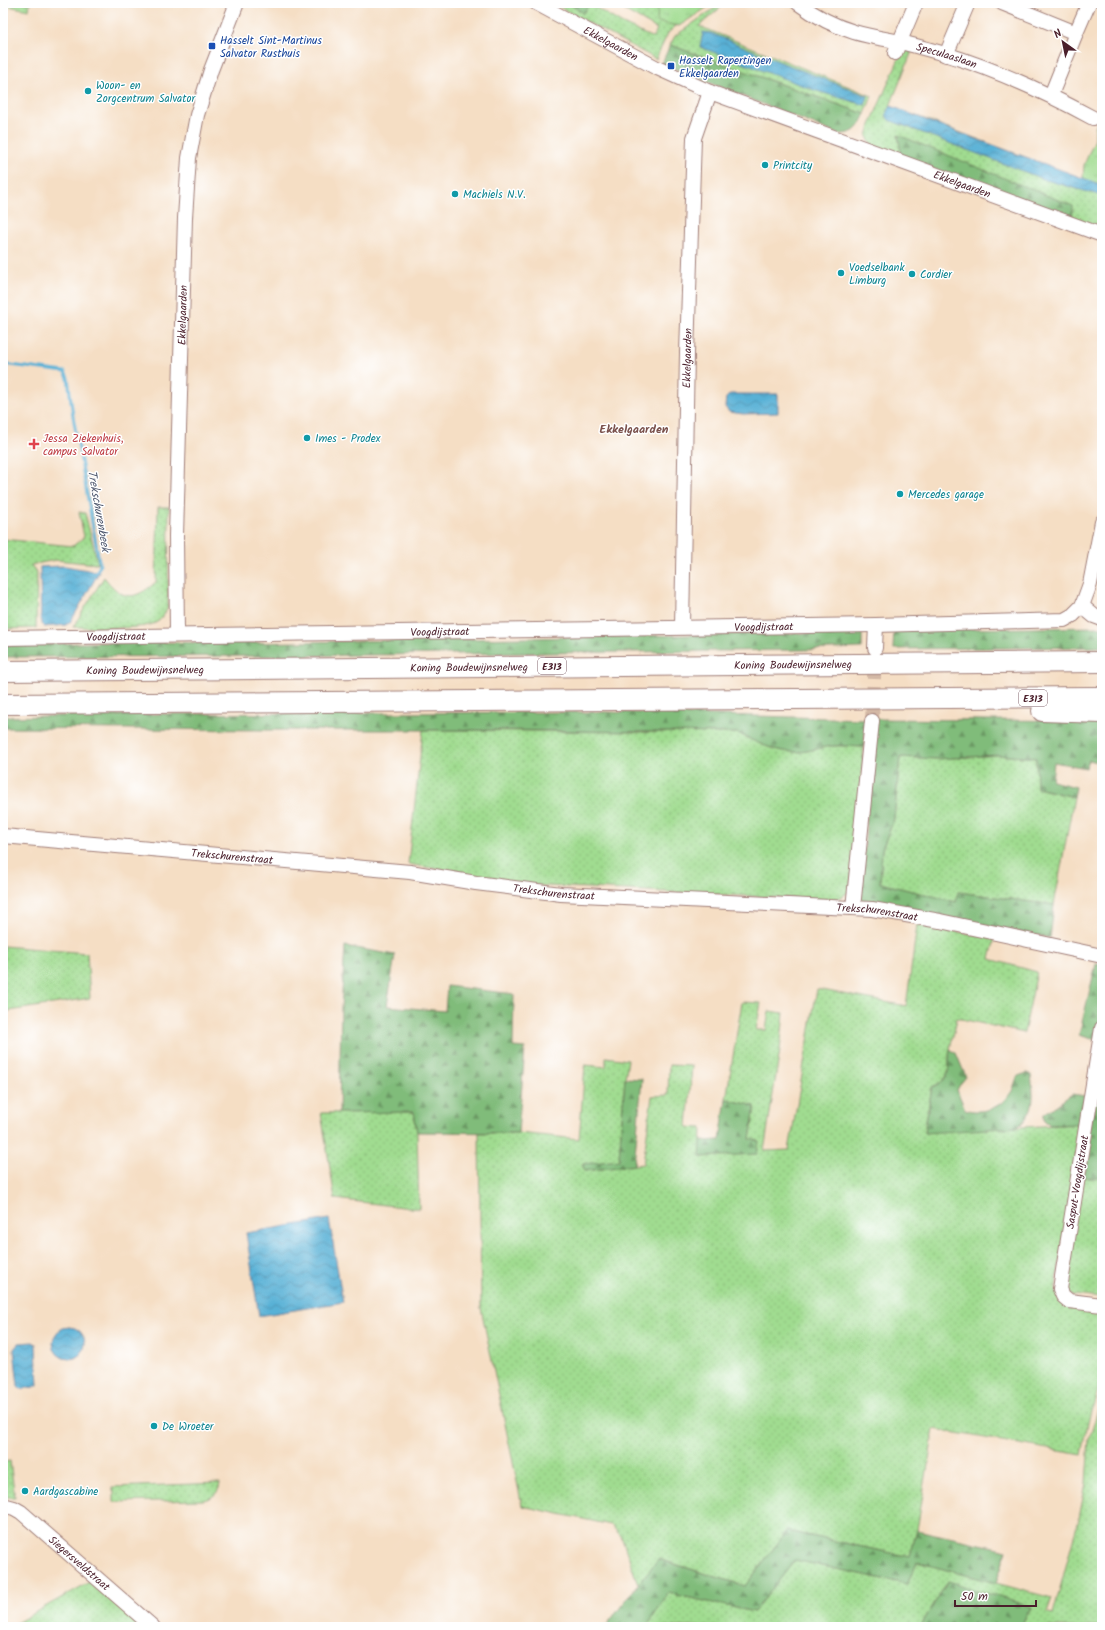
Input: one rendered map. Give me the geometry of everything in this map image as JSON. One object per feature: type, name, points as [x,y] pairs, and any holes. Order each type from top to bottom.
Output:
[{"type":"highway","name":"Koning Boudewijnsnelweg","points":[[3,671],[1102,662]]},
{"type":"highway","name":"E313","points":[[3,704],[1102,697]]},
{"type":"highway","points":[[963,699],[1025,710],[1102,713]]},
{"type":"street","name":"Ekkelgaarden","points":[[177,634],[176,536],[184,223],[189,158],[197,115],[211,70],[237,3]]},
{"type":"street","name":"Ekkelgaarden","points":[[536,3],[655,67],[710,92],[1102,235]]},
{"type":"street","name":"Speculaaslaan","points":[[798,3],[812,13],[852,31],[882,39],[898,48],[946,55],[998,72],[1051,95],[1093,118]]},
{"type":"street","points":[[898,48],[916,3]]},
{"type":"street","points":[[946,55],[968,3]]},
{"type":"street","points":[[1002,3],[1076,33]]},
{"type":"street","points":[[1051,95],[1089,3]]},
{"type":"street","name":"Ekkelgaarden","points":[[682,627],[694,138],[710,92]]},
{"type":"street","points":[[1102,522],[1090,584],[1082,606],[1094,616],[1102,618]]},
{"type":"street","name":"Voogdijstraat","points":[[3,638],[177,634],[435,632],[876,625],[1064,620],[1073,615],[1082,606]]},
{"type":"street","points":[[875,648],[876,625]]},
{"type":"street","points":[[853,908],[872,721]]},
{"type":"street","name":"Trekschurenstraat","points":[[3,836],[410,872],[476,883],[561,894],[872,909],[917,916],[1102,956]]},
{"type":"street","name":"Sasput-Voogdijstraat","points":[[1102,1028],[1060,1289],[1063,1296],[1069,1301],[1102,1305]]},
{"type":"street","name":"Siegersveldstraat","points":[[3,1505],[21,1512],[153,1627]]},
{"type":"green space","points":[[3,3],[30,3],[29,10],[3,5]]},
{"type":"green space","points":[[552,3],[568,3],[583,13],[590,4],[621,23],[653,38],[657,29],[612,3],[712,3],[676,26],[668,33],[656,59]]},
{"type":"green space","points":[[568,3],[589,3],[590,4],[583,13]]},
{"type":"green space","points":[[658,3],[714,3],[679,26],[657,22]]},
{"type":"green space","points":[[722,3],[726,3],[699,26],[872,96],[865,114],[670,45],[675,36]]},
{"type":"green space","points":[[670,45],[865,114],[855,130],[844,134],[838,134],[662,63]]},
{"type":"green space","points":[[903,49],[912,51],[890,106],[1102,186],[1102,230],[1072,218],[898,136],[902,158],[871,145],[867,136],[870,125]]},
{"type":"green space","points":[[1102,107],[1102,186],[1083,178],[1084,165],[1095,139],[1095,128]]},
{"type":"green space","points":[[898,135],[1073,206],[1072,218],[902,158]]},
{"type":"green space","points":[[158,507],[169,507],[168,607],[163,616],[157,622],[140,627],[73,627],[104,577],[116,590],[128,596],[141,593],[156,582]]},
{"type":"green space","points":[[79,512],[85,513],[98,564],[55,560],[31,565],[37,573],[36,628],[3,629],[3,539],[73,546],[84,537]]},
{"type":"green space","points":[[1102,627],[1102,647],[893,649],[894,630]]},
{"type":"green space","points":[[862,632],[862,648],[802,650],[276,656],[3,657],[3,645],[124,642],[244,643]]},
{"type":"green space","points":[[605,712],[866,719],[864,747],[837,746],[801,752],[788,752],[766,746],[738,733],[495,730],[3,728],[3,717],[162,714]]},
{"type":"green space","points":[[875,719],[1102,721],[1102,763],[1089,760],[1086,768],[1054,762],[1052,781],[1076,787],[1074,797],[1037,788],[1036,758],[997,755],[938,759],[900,757],[894,819],[882,849],[880,883],[956,902],[958,892],[1054,905],[1050,938],[860,901]]},
{"type":"green space","points":[[423,730],[738,733],[766,746],[788,752],[801,752],[837,746],[864,747],[850,890],[840,897],[828,900],[529,885],[408,864]]},
{"type":"green space","points":[[997,755],[1036,758],[1037,788],[1074,797],[1054,905],[958,892],[956,902],[880,883],[882,849],[894,819],[900,757],[938,759]]},
{"type":"green space","points":[[917,925],[995,938],[990,959],[1037,972],[1024,1033],[957,1018],[950,1049],[947,1076],[939,1084],[932,1087],[924,1132],[1081,1124],[1055,1292],[1102,1310],[1102,1377],[1088,1422],[1082,1455],[934,1429],[917,1530],[910,1557],[787,1531],[745,1586],[659,1559],[638,1584],[621,1536],[611,1525],[522,1506],[481,1308],[479,1133],[518,1133],[579,1139],[585,1065],[606,1067],[606,1057],[628,1060],[625,1078],[619,1161],[583,1164],[584,1171],[643,1164],[652,1096],[668,1095],[669,1065],[692,1066],[687,1127],[702,1128],[701,1157],[719,1155],[750,1140],[755,1106],[726,1099],[742,1002],[761,1003],[756,1030],[766,1030],[769,1011],[784,1013],[780,1050],[764,1151],[789,1150],[817,989],[906,1006]]},
{"type":"green space","points":[[3,946],[87,953],[90,998],[3,1012]]},
{"type":"green space","points":[[345,946],[395,955],[387,1006],[445,1011],[447,986],[514,994],[513,1047],[525,1048],[518,1133],[417,1132],[414,1112],[339,1113],[341,1008]]},
{"type":"green space","points":[[1096,964],[1102,965],[1102,1042],[1079,1035]]},
{"type":"green space","points":[[1102,1042],[1102,1179],[1081,1177]]},
{"type":"green space","points":[[950,1049],[956,1053],[966,1077],[957,1090],[965,1109],[978,1111],[991,1109],[997,1106],[1008,1097],[1018,1076],[1027,1073],[1031,1075],[1033,1097],[1031,1109],[1024,1121],[1018,1127],[924,1133],[932,1087],[939,1084],[947,1076]]},
{"type":"green space","points":[[625,1078],[642,1079],[634,1165],[584,1171],[583,1164],[619,1160]]},
{"type":"green space","points":[[1072,1094],[1085,1096],[1081,1124],[1050,1125],[1044,1120],[1044,1114]]},
{"type":"green space","points":[[726,1099],[755,1106],[750,1139],[759,1141],[757,1154],[700,1157],[701,1141],[720,1140]]},
{"type":"green space","points":[[414,1112],[417,1132],[419,1209],[335,1199],[321,1113]]},
{"type":"green space","points":[[1081,1177],[1102,1179],[1102,1298],[1072,1295],[1068,1293],[1064,1281]]},
{"type":"green space","points":[[1102,1399],[1102,1627],[1021,1627],[1031,1608],[948,1581],[920,1627],[647,1627],[668,1593],[754,1612],[795,1560],[907,1584],[917,1562],[1052,1598],[1047,1612],[1053,1614],[1079,1518],[1086,1483],[1089,1439]]},
{"type":"green space","points":[[10,1461],[15,1497],[3,1497],[3,1462]]},
{"type":"green space","points":[[220,1483],[215,1494],[210,1498],[203,1500],[114,1502],[114,1491],[112,1491],[112,1487]]},
{"type":"green space","points":[[917,1530],[1007,1550],[996,1583],[917,1562],[907,1584],[795,1560],[754,1612],[668,1593],[647,1627],[605,1627],[658,1559],[745,1586],[787,1531],[910,1557]]},
{"type":"green space","points":[[93,1580],[146,1627],[9,1627]]},
{"type":"green space","points":[[948,1581],[1031,1607],[1021,1627],[920,1627]]},
{"type":"water","points":[[703,32],[711,33],[780,62],[868,96],[865,105],[817,91],[700,47]]},
{"type":"water","points":[[891,106],[938,125],[1102,185],[1102,196],[1046,180],[889,120],[886,115]]},
{"type":"water","points":[[730,394],[778,394],[778,413],[743,414],[729,412],[725,407],[726,398]]},
{"type":"water","points":[[65,566],[99,572],[71,621],[66,625],[44,627],[41,624],[40,567]]},
{"type":"water","points":[[329,1219],[343,1302],[259,1316],[246,1233]]},
{"type":"water","points":[[69,1327],[75,1328],[82,1334],[85,1343],[84,1349],[78,1356],[69,1359],[63,1358],[56,1352],[53,1343],[54,1337],[60,1330]]},
{"type":"water","points":[[33,1342],[36,1344],[38,1385],[21,1389],[18,1386],[14,1349],[19,1343]]},
{"type":"waterway","name":"Trekschurenbeek","points":[[3,364],[65,372],[68,378],[73,416],[100,566],[96,572]]},
{"type":"tunnel","points":[[872,721],[875,656]]},
{"type":"place","name":"Hasselt Sint-Martinus Salvator Rusthuis","points":[[212,46]]},
{"type":"place","name":"Hasselt Rapertingen Ekkelgaarden","points":[[671,66]]},
{"type":"place","name":"Woon- en Zorgcentrum Salvator","points":[[88,91]]},
{"type":"place","name":"Printcity","points":[[765,165]]},
{"type":"place","name":"Machiels N.V.","points":[[455,194]]},
{"type":"place","name":"Voedselbank Limburg","points":[[841,273]]},
{"type":"place","name":"Cordier","points":[[912,274]]},
{"type":"place","name":"Imes - Prodex","points":[[307,438]]},
{"type":"place","name":"Jessa Ziekenhuis, campus Salvator","points":[[34,444]]},
{"type":"place","name":"Mercedes garage","points":[[900,494]]},
{"type":"place","name":"De Wroeter","points":[[154,1426]]},
{"type":"place","name":"Aardgascabine","points":[[25,1491]]},
{"type":"district","name":"Ekkelgaarden","points":[[634,429]]}]
